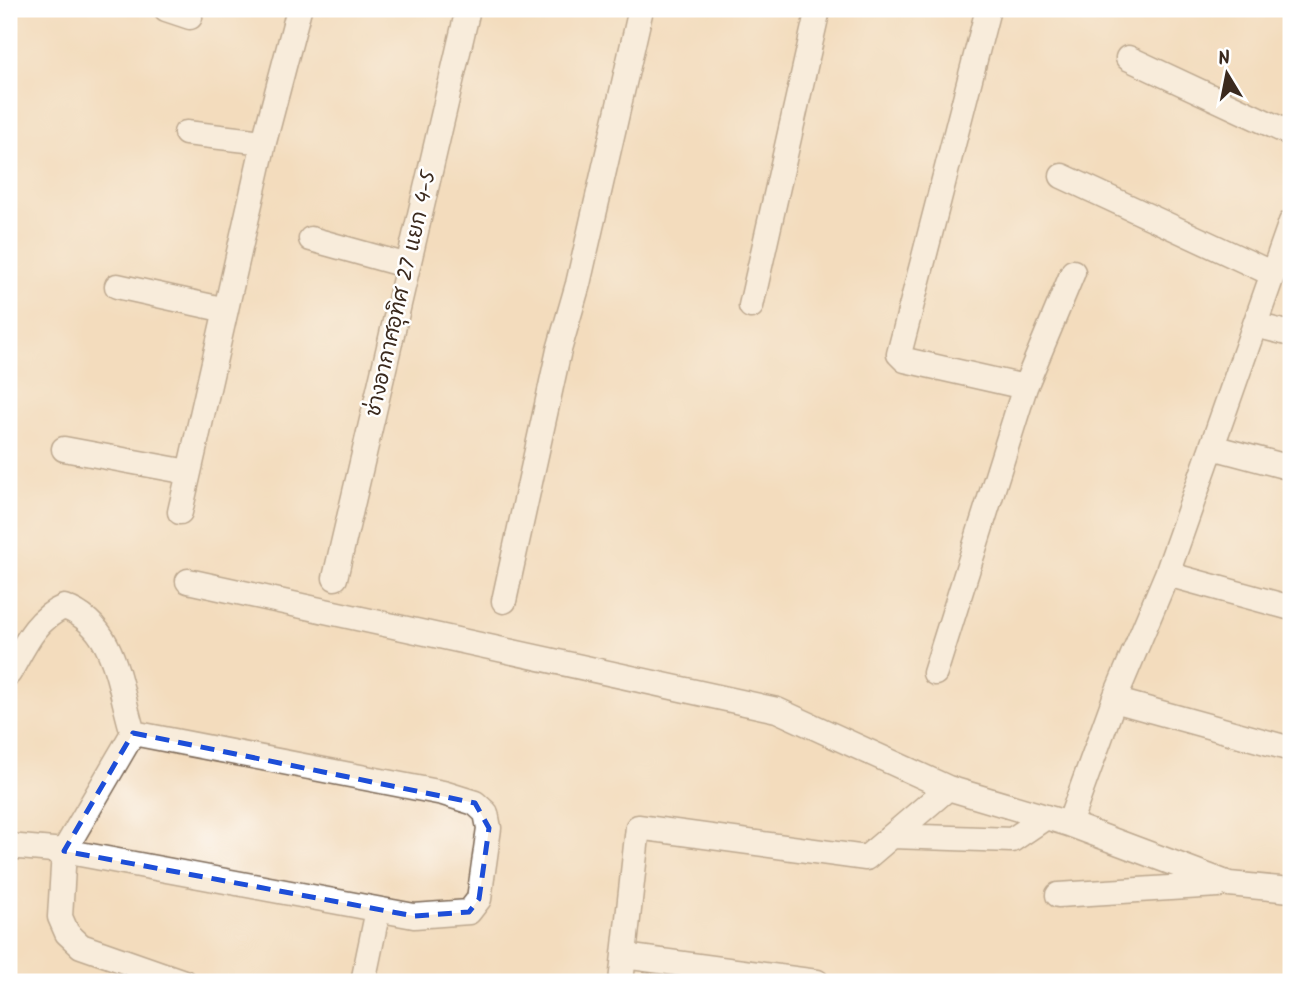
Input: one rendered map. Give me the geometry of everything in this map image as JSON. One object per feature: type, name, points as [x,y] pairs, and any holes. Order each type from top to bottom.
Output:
[{"type":"street","points":[[166,9],[190,17]]},
{"type":"street","points":[[180,512],[264,142],[299,9]]},
{"type":"street","name":"ช่างอากาศอุทิศ 27 แยก 4-5","points":[[335,578],[468,9]]},
{"type":"street","points":[[504,601],[559,350],[578,284],[641,9]]},
{"type":"street","points":[[751,306],[818,9]]},
{"type":"street","points":[[988,9],[899,354],[905,360],[1025,387]]},
{"type":"street","points":[[1128,58],[1291,134]]},
{"type":"street","points":[[186,133],[264,142]]},
{"type":"street","points":[[1062,176],[1273,274]]},
{"type":"street","points":[[892,836],[1012,839],[1057,821],[1114,700],[1167,574],[1291,222]]},
{"type":"street","points":[[311,239],[408,266]]},
{"type":"street","points":[[935,673],[1025,387],[1073,272]]},
{"type":"street","points":[[117,286],[226,310]]},
{"type":"street","points":[[1255,325],[1291,334]]},
{"type":"street","points":[[1212,447],[1291,468]]},
{"type":"street","points":[[64,449],[188,472]]},
{"type":"street","points":[[1167,574],[1291,608]]},
{"type":"street","points":[[188,581],[777,710],[948,788],[1057,821],[1228,884]]},
{"type":"street","points":[[9,673],[35,628],[48,614],[64,607],[76,611],[104,635],[133,733],[64,851],[60,917],[67,933],[81,946],[184,982]]},
{"type":"street","points":[[1114,700],[1291,749]]},
{"type":"street","points":[[9,846],[64,851],[414,916],[470,912],[480,899],[489,828],[486,813],[475,803],[443,793],[133,733]]},
{"type":"street","points":[[621,982],[638,827],[866,858],[948,788]]},
{"type":"street","points":[[1058,895],[1228,884],[1291,890]]},
{"type":"street","points":[[363,982],[378,911]]},
{"type":"street","points":[[624,956],[817,982]]},
{"type":"highlighted area","points":[[133,733],[475,803],[489,828],[479,899],[469,912],[414,916],[64,851]]}]
